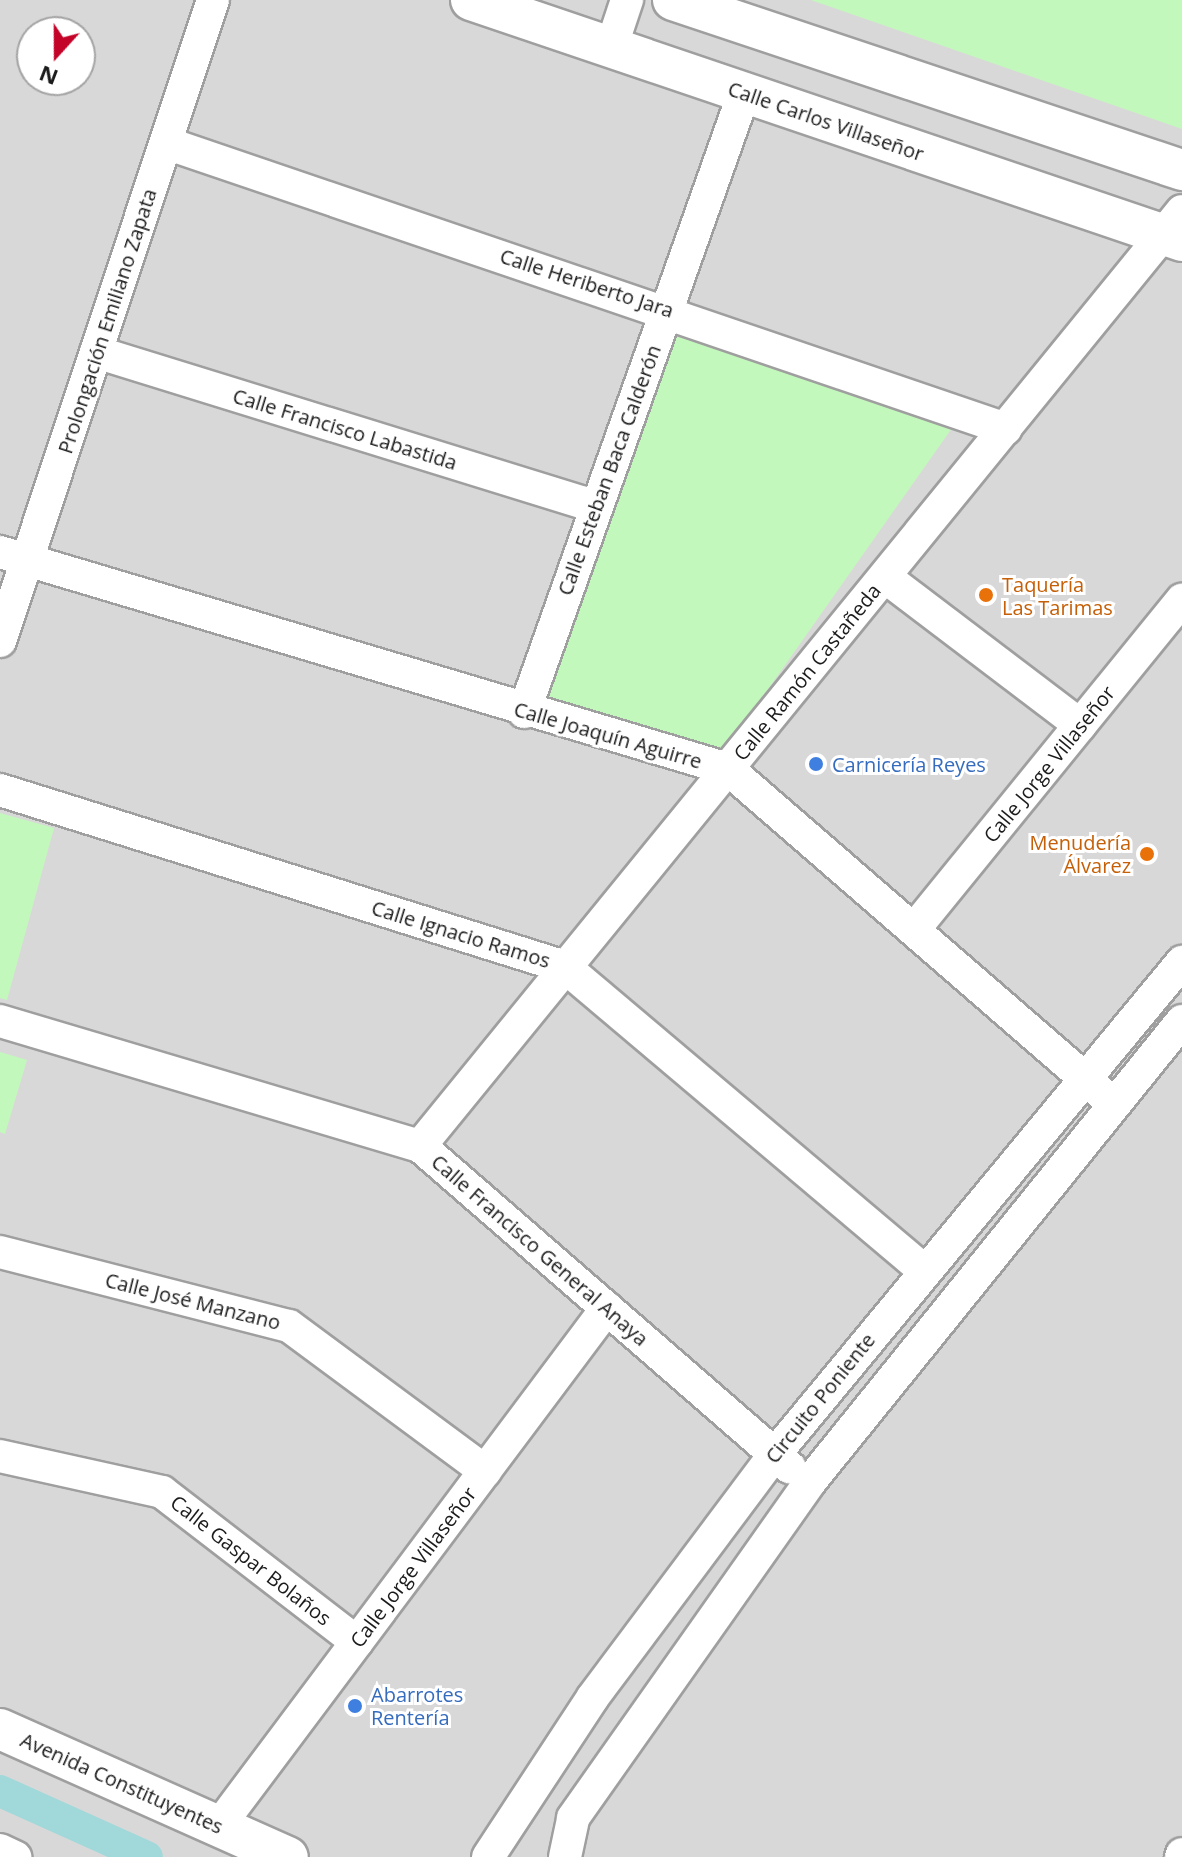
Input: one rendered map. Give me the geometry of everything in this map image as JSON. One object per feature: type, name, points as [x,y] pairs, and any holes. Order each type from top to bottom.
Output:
[{"type":"street","name":"Prolongación Emiliano Zapata","points":[[0,641],[13,556],[96,352],[213,0]]},
{"type":"street","name":"Calle Carlos Villaseñor","points":[[471,0],[744,93],[1176,229]]},
{"type":"street","points":[[611,48],[627,0]]},
{"type":"street","points":[[703,4],[1182,170]]},
{"type":"street","name":"Calle Esteban Baca Calderón","points":[[524,712],[594,506],[744,93]]},
{"type":"street","name":"Calle Heriberto Jara","points":[[166,143],[667,309],[1006,429]]},
{"type":"street","name":"Calle Ramón Castañeda","points":[[420,1146],[1006,429],[1176,229]]},
{"type":"street","name":"Calle Francisco Labastida","points":[[96,352],[594,506]]},
{"type":"street","name":"Calle Joaquín Aguirre","points":[[13,556],[524,712],[728,769],[916,927],[1113,1103]]},
{"type":"street","points":[[885,577],[1080,725]]},
{"type":"street","name":"Calle Jorge Villaseñor","points":[[916,927],[1182,600]]},
{"type":"street","name":"Calle Ignacio Ramos","points":[[0,790],[565,967],[924,1270]]},
{"type":"street","name":"Circuito Poniente","points":[[488,1857],[593,1697],[775,1454],[924,1270],[1087,1081],[1182,962]]},
{"type":"street","name":"Calle Francisco General Anaya","points":[[0,1021],[420,1146],[809,1483]]},
{"type":"street","points":[[565,1857],[573,1818],[809,1483],[1182,1021]]},
{"type":"street","name":"Calle José Manzano","points":[[0,1252],[289,1326],[485,1471]]},
{"type":"street","name":"Calle Jorge Villaseñor","points":[[219,1826],[607,1308]]},
{"type":"street","name":"Calle Gaspar Bolaños","points":[[0,1456],[162,1492],[357,1642]]},
{"type":"street","name":"Avenida Constituyentes","points":[[0,1729],[288,1857]]},
{"type":"street","points":[[0,1850],[15,1857]]},
{"type":"shaded area","points":[[0,0],[1182,0],[1182,1857],[0,1857]]},
{"type":"green space","points":[[811,0],[1182,0],[1182,129]]},
{"type":"green space","points":[[665,325],[957,421],[714,766],[535,695]]},
{"type":"green space","points":[[0,813],[54,828],[7,1000],[0,998]]},
{"type":"green space","points":[[0,1052],[27,1060],[5,1134],[0,1132]]},
{"type":"waterway","points":[[0,1791],[147,1857]]},
{"type":"place","name":"Taquería Las Tarimas","points":[[986,595]]},
{"type":"place","name":"Carnicería Reyes","points":[[816,764]]},
{"type":"place","name":"Menudería Álvarez","points":[[1147,854]]},
{"type":"place","name":"Abarrotes Rentería","points":[[355,1706]]}]
